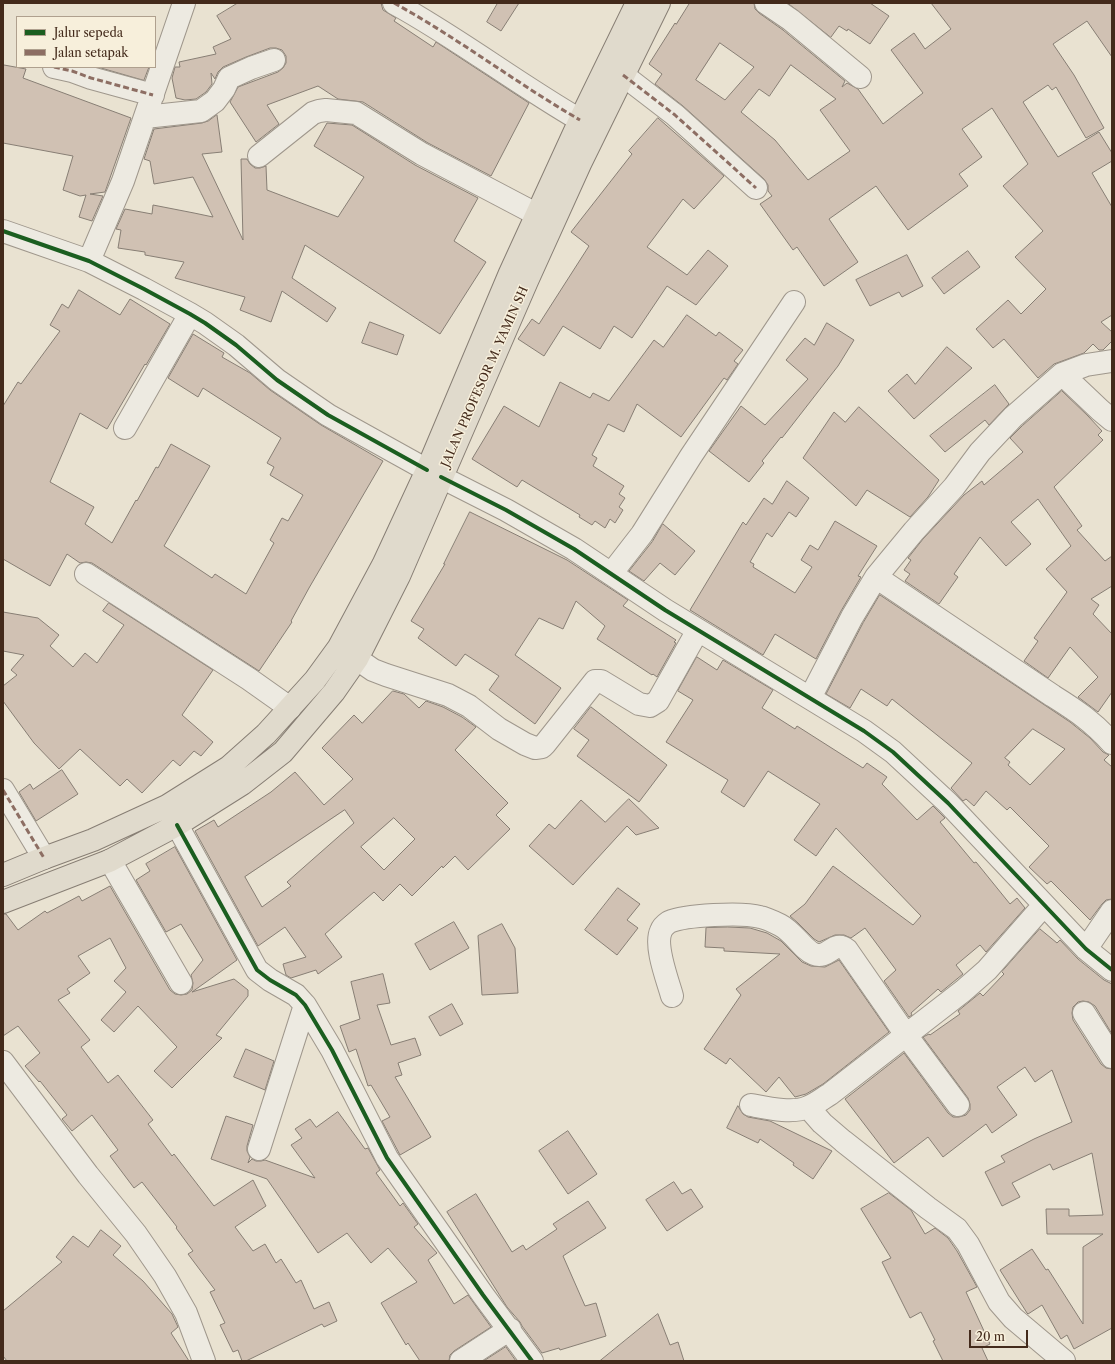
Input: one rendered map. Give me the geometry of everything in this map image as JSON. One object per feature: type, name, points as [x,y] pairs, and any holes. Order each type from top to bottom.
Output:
[{"type":"highway","name":"JALAN PROFESOR M. YAMIN SH","points":[[518,277],[536,214],[637,3]]},
{"type":"highway","name":"JALAN PROFESOR M. YAMIN SH","points":[[3,902],[109,861],[177,825],[242,784],[283,752],[334,692],[357,659],[399,576],[434,474],[518,277],[580,164],[659,3]]},
{"type":"highway","name":"JALAN PROFESOR M. YAMIN SH","points":[[3,876],[44,858],[93,840],[167,806],[228,767],[266,734],[316,680],[339,647],[434,474]]},
{"type":"street","points":[[89,262],[123,181],[184,3]]},
{"type":"street","points":[[394,3],[442,32],[557,107],[580,120]]},
{"type":"street","points":[[766,3],[791,20],[860,77]]},
{"type":"street","points":[[145,117],[201,111],[215,101],[224,89],[229,78],[274,60]]},
{"type":"street","points":[[58,68],[152,95]]},
{"type":"street","points":[[624,75],[675,115],[756,188]]},
{"type":"street","points":[[259,156],[313,113],[326,110],[356,113],[452,172],[536,214]]},
{"type":"street","points":[[3,231],[89,262],[190,314],[236,345],[277,380],[328,415],[434,474],[506,510],[574,549],[655,604],[864,731],[893,752],[948,803],[1086,949],[1112,970]]},
{"type":"street","points":[[615,577],[700,443],[794,302]]},
{"type":"street","points":[[125,428],[190,314]]},
{"type":"street","points":[[810,698],[852,617],[876,577],[914,531],[954,487],[980,452],[1013,417],[1062,374],[1086,365],[1112,361]]},
{"type":"street","points":[[1062,374],[1112,420]]},
{"type":"street","points":[[86,574],[249,679],[290,708]]},
{"type":"street","points":[[876,577],[1080,713],[1096,725],[1112,742]]},
{"type":"street","points":[[357,659],[373,670],[448,695],[469,706],[499,729],[525,744],[536,748],[542,747],[545,744],[598,681],[601,681],[639,704],[650,706],[658,701],[698,630]]},
{"type":"street","points":[[3,790],[44,858]]},
{"type":"street","points":[[177,825],[257,970],[270,980],[296,995],[305,1005],[332,1050],[387,1158],[483,1295],[532,1361]]},
{"type":"street","points":[[109,861],[181,983]]},
{"type":"street","points":[[751,1105],[787,1110],[801,1109],[808,1107],[850,1079],[963,991],[987,970],[1044,905]]},
{"type":"street","points":[[1086,949],[1112,911]]},
{"type":"street","points":[[672,996],[659,948],[661,931],[668,922],[689,917],[732,914],[760,917],[788,930],[810,952],[816,955],[822,955],[838,946],[845,948],[872,984],[906,1035],[958,1105]]},
{"type":"street","points":[[259,1149],[305,1005]]},
{"type":"street","points":[[1084,1013],[1106,1032],[1112,1057]]},
{"type":"street","points":[[3,1062],[88,1175],[136,1234],[165,1276],[186,1312],[204,1361]]},
{"type":"street","points":[[808,1107],[822,1123],[848,1146],[957,1229],[968,1244],[999,1302],[1013,1318],[1064,1361]]},
{"type":"street","points":[[461,1361],[510,1330]]},
{"type":"building","points":[[238,3],[381,3],[383,10],[396,18],[394,21],[433,47],[436,42],[529,103],[491,176],[428,143],[363,102],[338,99],[318,86],[267,105],[279,124],[256,142],[230,102],[238,87],[278,72],[283,68],[286,63],[286,56],[282,50],[270,48],[246,57],[223,67],[218,72],[215,79],[211,73],[212,84],[206,92],[196,99],[185,100],[176,98],[172,78],[175,67],[180,67],[179,62],[216,54],[213,47],[231,39],[217,16]]},
{"type":"building","points":[[498,3],[519,3],[501,31],[487,22]]},
{"type":"building","points":[[690,3],[754,3],[755,9],[759,13],[783,30],[845,81],[842,87],[847,83],[858,89],[883,124],[923,93],[891,50],[914,33],[925,49],[951,29],[931,3],[1112,3],[1112,57],[1087,21],[1053,44],[1074,75],[1104,128],[1086,138],[1056,87],[1052,90],[1048,85],[1023,102],[1058,157],[1099,132],[1112,153],[1112,161],[1092,173],[1112,207],[1112,315],[1101,322],[1112,332],[1112,341],[1103,350],[1099,350],[1093,344],[1084,353],[1054,364],[1038,378],[1004,339],[993,348],[976,329],[1008,300],[1021,314],[1046,289],[1015,257],[1043,231],[1003,186],[1028,164],[992,108],[962,129],[982,157],[959,174],[968,186],[908,230],[876,186],[829,219],[858,262],[824,286],[797,247],[793,250],[760,204],[772,196],[768,191],[768,185],[764,179],[683,106],[655,84],[662,74],[649,64],[675,23],[676,24]],"holes":[[[720,43],[754,67],[725,100],[696,80]],[[791,65],[836,99],[820,110],[850,151],[808,180],[775,140],[741,112],[759,89],[769,96]]]},
{"type":"building","points":[[788,3],[870,3],[889,16],[870,44],[848,29],[847,31],[839,26],[831,37]]},
{"type":"building","points":[[4,65],[26,69],[23,78],[131,118],[105,192],[90,194],[103,196],[92,221],[79,217],[86,195],[80,196],[63,190],[73,156],[3,143]]},
{"type":"building","points":[[102,68],[149,68],[144,80]]},
{"type":"building","points":[[217,115],[222,152],[202,154],[243,240],[241,159],[247,159],[255,168],[266,166],[267,190],[338,217],[364,177],[314,146],[327,123],[352,125],[415,165],[478,198],[454,241],[486,262],[440,334],[305,245],[292,278],[336,308],[327,322],[282,291],[271,322],[240,310],[245,297],[175,278],[184,262],[145,255],[145,252],[118,248],[121,230],[116,229],[125,209],[152,214],[153,205],[213,217],[193,177],[154,184],[150,161],[144,159],[154,129],[202,123]]},
{"type":"building","points":[[658,118],[724,176],[694,209],[683,199],[647,247],[687,275],[708,250],[728,266],[696,305],[667,286],[632,338],[614,326],[600,349],[563,326],[544,356],[518,339],[532,319],[539,324],[589,246],[571,232],[632,154],[629,151]]},
{"type":"building","points":[[968,251],[980,267],[944,294],[932,278]]},
{"type":"building","points":[[907,255],[923,286],[902,297],[899,292],[870,306],[856,280]]},
{"type":"building","points":[[79,290],[120,315],[130,299],[170,324],[107,429],[80,413],[50,482],[94,507],[85,524],[112,543],[136,500],[137,501],[156,467],[158,468],[171,444],[210,466],[164,546],[212,578],[215,574],[246,594],[274,543],[270,540],[282,518],[288,521],[303,495],[270,475],[274,467],[267,463],[281,438],[203,388],[198,397],[168,378],[193,334],[224,353],[222,357],[250,373],[270,390],[321,425],[383,461],[309,588],[291,621],[292,622],[259,671],[92,563],[80,563],[67,554],[50,586],[3,559],[3,406],[18,382],[21,384],[60,331],[50,325],[62,304],[68,308]]},
{"type":"building","points":[[687,315],[716,336],[719,332],[743,350],[734,361],[738,364],[727,380],[724,378],[681,437],[637,404],[624,432],[608,424],[592,455],[597,458],[593,466],[624,486],[619,494],[625,498],[619,507],[623,510],[615,523],[610,519],[605,528],[595,521],[592,525],[579,517],[580,515],[522,480],[517,487],[472,459],[504,406],[539,427],[560,382],[590,398],[593,393],[609,401],[654,340],[663,347]]},
{"type":"building","points":[[370,322],[404,335],[397,355],[362,343]]},
{"type":"building","points":[[827,323],[854,340],[838,366],[782,438],[781,437],[762,461],[764,463],[749,482],[709,451],[741,406],[765,425],[808,379],[786,360],[805,338],[814,345]]},
{"type":"building","points":[[947,347],[972,368],[914,419],[888,391],[907,374],[915,384]]},
{"type":"building","points":[[995,385],[1009,404],[989,425],[985,420],[945,452],[930,436]]},
{"type":"building","points":[[1062,391],[1102,431],[1098,435],[1103,440],[1054,487],[1082,526],[1077,530],[1105,561],[1112,556],[1112,586],[1091,599],[1099,605],[1093,614],[1112,634],[1112,692],[1098,712],[1078,697],[1098,677],[1070,647],[1048,678],[1024,661],[1038,641],[1034,638],[1067,592],[1046,569],[1071,546],[1038,499],[1011,522],[1031,544],[1006,566],[980,537],[954,574],[958,577],[939,604],[905,581],[910,574],[904,570],[911,560],[908,558],[923,539],[964,495],[982,481],[984,485],[1023,452],[1010,438]]},
{"type":"building","points":[[859,407],[939,480],[928,497],[910,517],[867,490],[856,506],[803,458],[834,412],[845,422]]},
{"type":"building","points":[[787,481],[809,498],[796,517],[789,512],[772,537],[767,533],[750,562],[754,564],[753,567],[795,593],[812,567],[801,560],[810,545],[818,550],[835,521],[877,546],[858,576],[861,577],[816,659],[775,634],[763,655],[690,610],[743,522],[746,525],[764,498],[772,504]]},
{"type":"building","points":[[470,512],[567,560],[628,600],[623,606],[676,640],[674,642],[676,643],[657,677],[597,639],[605,626],[576,601],[563,629],[539,618],[515,655],[561,688],[535,724],[489,690],[499,676],[465,654],[456,666],[418,638],[424,629],[411,621],[445,564]]},
{"type":"building","points":[[663,524],[695,551],[675,575],[660,563],[644,581],[629,571],[652,542]]},
{"type":"building","points":[[880,595],[1070,722],[1090,738],[1103,752],[1109,755],[1104,760],[1112,767],[1112,899],[1106,900],[1090,920],[1051,881],[1047,884],[1029,867],[1049,846],[1010,807],[1007,810],[986,791],[974,806],[966,799],[963,801],[951,788],[972,763],[892,699],[887,706],[861,689],[850,708],[826,694],[863,623]],"holes":[[[1033,729],[1065,749],[1030,785],[1008,765],[1010,762],[1005,758]]]},
{"type":"building","points":[[109,603],[213,670],[182,715],[213,742],[201,756],[194,751],[180,766],[173,760],[142,793],[127,779],[120,786],[80,749],[59,769],[34,743],[3,701],[3,686],[17,675],[11,670],[24,655],[3,651],[3,612],[38,618],[59,635],[50,646],[73,667],[85,653],[97,663],[124,625],[103,611]]},
{"type":"building","points":[[697,657],[717,670],[723,660],[773,690],[762,708],[795,729],[797,726],[863,768],[867,763],[887,777],[882,784],[917,820],[933,806],[945,818],[940,822],[974,863],[976,862],[1010,904],[1017,898],[1025,908],[986,952],[980,945],[956,965],[963,974],[941,992],[938,989],[911,1013],[912,1015],[909,1017],[884,981],[896,970],[865,928],[851,938],[844,935],[835,935],[819,942],[790,916],[805,904],[833,866],[913,925],[921,916],[836,828],[816,856],[794,840],[820,804],[768,771],[744,807],[721,792],[728,780],[666,742],[693,700],[678,691]]},
{"type":"building","points":[[393,691],[404,694],[419,708],[426,701],[443,707],[462,717],[476,727],[455,750],[508,803],[496,815],[510,829],[468,870],[455,856],[443,868],[442,866],[412,896],[400,884],[383,901],[374,892],[325,934],[342,957],[318,974],[316,970],[291,978],[286,975],[283,964],[306,957],[285,927],[258,946],[195,831],[214,820],[218,827],[271,792],[295,772],[324,805],[353,779],[322,748],[354,715],[362,723]],"holes":[[[345,810],[354,823],[287,882],[291,886],[262,907],[245,877]],[[394,818],[415,839],[384,870],[361,847]]]},
{"type":"building","points":[[591,707],[667,765],[639,802],[577,756],[589,740],[574,729]]},
{"type":"building","points":[[62,770],[78,794],[36,821],[19,792],[30,784],[33,789]]},
{"type":"building","points":[[629,799],[659,828],[636,835],[627,826],[573,885],[529,846],[549,824],[555,829],[581,800],[605,822]]},
{"type":"building","points":[[175,847],[237,960],[192,992],[234,979],[248,990],[248,996],[216,1035],[222,1038],[172,1088],[154,1071],[177,1047],[138,1006],[114,1032],[101,1020],[126,992],[114,981],[126,968],[110,938],[78,956],[90,973],[67,989],[70,993],[58,1000],[90,1040],[81,1047],[108,1083],[118,1075],[153,1120],[148,1124],[172,1156],[174,1154],[214,1206],[253,1180],[266,1206],[235,1227],[253,1251],[265,1244],[276,1263],[281,1259],[296,1283],[301,1280],[314,1309],[329,1302],[337,1321],[324,1327],[322,1324],[246,1361],[242,1361],[238,1350],[233,1352],[220,1325],[225,1323],[210,1292],[215,1290],[188,1254],[193,1251],[176,1228],[177,1227],[142,1182],[134,1188],[110,1156],[118,1150],[92,1115],[72,1131],[62,1119],[67,1115],[40,1081],[39,1082],[25,1066],[40,1053],[18,1026],[3,1036],[3,914],[6,914],[18,930],[45,911],[47,913],[79,896],[82,901],[110,886],[170,990],[175,994],[181,995],[187,994],[192,990],[193,983],[191,975],[203,960],[181,924],[166,932],[136,880],[150,871],[146,864]]},
{"type":"building","points":[[618,888],[640,904],[627,920],[638,928],[617,955],[585,930]]},
{"type":"building","points":[[454,922],[469,948],[430,970],[415,944]]},
{"type":"building","points":[[502,924],[515,948],[518,993],[482,995],[478,936]]},
{"type":"building","points":[[706,928],[750,928],[767,933],[781,941],[802,962],[811,966],[825,967],[839,960],[889,1032],[823,1084],[806,1094],[795,1097],[779,1077],[766,1092],[730,1058],[726,1064],[704,1049],[741,995],[736,989],[780,954],[724,951],[724,948],[705,947]]},
{"type":"building","points":[[1040,929],[1057,943],[1060,940],[1078,959],[1104,980],[1112,984],[1112,1034],[1095,1006],[1089,1002],[1078,1002],[1073,1007],[1072,1013],[1073,1020],[1101,1064],[1106,1068],[1112,1069],[1112,1328],[1074,1349],[1067,1335],[1061,1339],[1042,1305],[1028,1314],[1027,1313],[1000,1270],[1032,1249],[1046,1270],[1048,1269],[1083,1324],[1083,1247],[1103,1234],[1047,1234],[1046,1209],[1069,1209],[1069,1216],[1103,1215],[1092,1153],[1053,1170],[1050,1164],[1012,1183],[1020,1197],[1002,1206],[985,1172],[1005,1162],[1001,1156],[1072,1122],[1052,1070],[1035,1082],[1025,1067],[997,1087],[1017,1115],[992,1133],[986,1124],[943,1157],[928,1137],[894,1163],[845,1099],[904,1053],[948,1113],[953,1117],[966,1115],[970,1110],[968,1098],[923,1037],[929,1034],[930,1035],[960,1014],[958,1011],[980,993],[983,996],[1004,974],[1002,972]]},
{"type":"building","points":[[383,974],[390,1003],[377,1005],[391,1045],[415,1038],[421,1055],[398,1063],[402,1075],[395,1077],[431,1137],[400,1155],[382,1121],[390,1117],[371,1085],[368,1086],[356,1049],[349,1052],[340,1026],[360,1019],[351,982]]},
{"type":"building","points":[[452,1004],[463,1024],[440,1036],[429,1017]]},
{"type":"building","points":[[246,1049],[274,1061],[265,1090],[234,1077]]},
{"type":"building","points":[[738,1106],[743,1114],[748,1117],[770,1121],[832,1151],[813,1179],[793,1165],[794,1163],[760,1139],[758,1143],[727,1128]]},
{"type":"building","points":[[338,1112],[365,1149],[368,1148],[380,1170],[376,1173],[400,1206],[403,1203],[418,1224],[414,1227],[437,1253],[428,1260],[454,1304],[468,1295],[491,1327],[454,1351],[450,1355],[449,1361],[420,1361],[408,1343],[406,1345],[381,1303],[417,1282],[388,1248],[371,1263],[347,1233],[318,1253],[267,1179],[211,1159],[226,1116],[253,1125],[247,1146],[247,1151],[250,1157],[248,1163],[252,1159],[256,1161],[265,1160],[315,1178],[291,1145],[302,1138],[295,1129],[310,1119],[316,1127]]},
{"type":"building","points":[[568,1131],[597,1174],[568,1194],[539,1151]]},
{"type":"building","points":[[674,1182],[682,1194],[691,1189],[703,1207],[667,1231],[646,1200]]},
{"type":"building","points":[[889,1193],[911,1210],[925,1234],[935,1228],[948,1238],[957,1251],[977,1287],[966,1292],[990,1344],[982,1348],[988,1361],[943,1361],[933,1341],[935,1340],[921,1312],[910,1318],[882,1262],[891,1258],[861,1209]]},
{"type":"building","points":[[476,1194],[512,1252],[523,1245],[526,1250],[557,1229],[553,1224],[588,1201],[606,1228],[563,1256],[585,1306],[596,1303],[606,1336],[560,1350],[559,1348],[542,1353],[520,1322],[507,1307],[447,1212]]},
{"type":"building","points":[[101,1230],[121,1246],[113,1255],[143,1281],[172,1314],[178,1327],[171,1333],[189,1361],[7,1361],[3,1356],[3,1311],[62,1262],[56,1257],[73,1236],[88,1247]]},
{"type":"building","points":[[658,1314],[670,1345],[678,1342],[684,1361],[600,1361]]},
{"type":"building","points":[[506,1347],[516,1361],[484,1361]]},
{"type":"marked path","points":[[394,3],[441,31],[580,120]]},
{"type":"marked path","points":[[58,68],[153,95]]},
{"type":"marked path","points":[[623,75],[675,115],[756,188]]},
{"type":"marked path","points":[[3,790],[44,858]]},
{"type":"cycle path","points":[[3,231],[89,261],[190,314],[236,345],[277,380],[328,415],[427,470]]},
{"type":"cycle path","points":[[441,477],[506,510],[574,549],[665,610],[864,731],[893,752],[948,803],[1086,949],[1112,970]]},
{"type":"cycle path","points":[[177,825],[257,970],[270,980],[296,995],[305,1005],[332,1050],[387,1158],[483,1295],[532,1361]]}]
